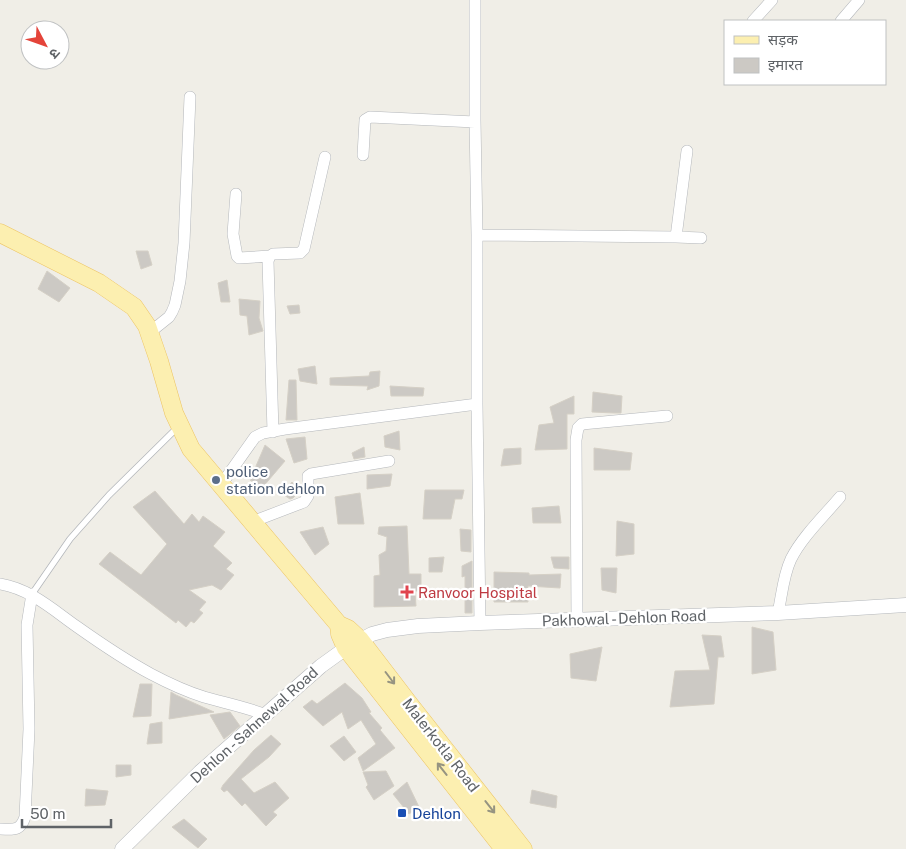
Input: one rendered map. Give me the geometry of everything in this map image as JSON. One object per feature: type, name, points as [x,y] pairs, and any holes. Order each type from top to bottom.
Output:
[{"type":"main road","points":[[0,233],[99,284],[134,307],[147,326],[174,413],[191,449],[339,625],[340,634],[353,644]]},
{"type":"main road","name":"Malerkotla Road","points":[[353,644],[504,849]]},
{"type":"main road","name":"Malerkotla Road","points":[[353,644],[410,704],[523,849]]},
{"type":"street","points":[[475,0],[480,622]]},
{"type":"street","points":[[754,20],[772,0]]},
{"type":"street","points":[[842,20],[859,0]]},
{"type":"street","points":[[149,333],[169,317],[172,312],[180,281],[184,243],[190,97]]},
{"type":"street","points":[[363,155],[365,120],[370,117],[475,122]]},
{"type":"street","points":[[676,237],[687,152]]},
{"type":"street","points":[[236,194],[233,234],[239,258],[300,253],[304,249],[325,157]]},
{"type":"street","points":[[477,235],[701,238]]},
{"type":"street","points":[[270,256],[268,261],[273,432]]},
{"type":"street","points":[[221,485],[255,437],[263,433],[477,404]]},
{"type":"street","points":[[576,619],[576,440],[578,428],[582,424],[667,416]]},
{"type":"street","points":[[252,522],[304,502],[308,496],[308,476],[311,474],[389,461]]},
{"type":"street","points":[[778,613],[786,574],[791,560],[808,534],[840,497]]},
{"type":"street","points":[[0,584],[32,594],[123,658],[150,674],[203,696],[242,706],[266,715]]},
{"type":"street","points":[[0,828],[15,830],[19,828],[25,817],[29,729],[27,626],[32,594]]},
{"type":"street","name":"Pakhowal - Dehlon Road","points":[[353,644],[372,634],[418,626],[480,622],[778,613],[906,605]]},
{"type":"street","name":"Dehlon - Sahnewal Road","points":[[122,849],[200,772],[321,666],[353,644]]},
{"type":"lane","points":[[32,594],[70,539],[109,495],[180,426]]},
{"type":"building","points":[[136,251],[148,251],[152,265],[141,269]]},
{"type":"building","points":[[47,271],[70,288],[59,302],[38,289]]},
{"type":"building","points":[[227,280],[230,302],[221,302],[218,283]]},
{"type":"building","points":[[239,299],[260,301],[259,318],[263,331],[249,335],[247,316],[240,315]]},
{"type":"building","points":[[299,305],[300,313],[290,314],[287,306]]},
{"type":"building","points":[[315,366],[317,384],[300,381],[298,369]]},
{"type":"building","points":[[380,371],[379,386],[367,390],[368,386],[330,385],[330,378],[369,376],[370,372]]},
{"type":"building","points":[[289,380],[296,380],[297,420],[286,420]]},
{"type":"building","points":[[390,386],[424,388],[423,396],[391,396]]},
{"type":"building","points":[[593,392],[622,396],[621,413],[592,412]]},
{"type":"building","points":[[574,396],[574,414],[567,414],[567,449],[535,450],[539,425],[554,423],[550,407]]},
{"type":"building","points":[[399,431],[400,450],[385,447],[384,436]]},
{"type":"building","points":[[305,437],[307,459],[294,463],[286,439]]},
{"type":"building","points":[[265,445],[285,461],[262,488],[250,480]]},
{"type":"building","points":[[364,447],[365,457],[354,459],[352,453]]},
{"type":"building","points":[[521,448],[521,464],[501,466],[504,449]]},
{"type":"building","points":[[594,448],[632,453],[630,470],[594,470]]},
{"type":"building","points":[[392,474],[390,486],[367,489],[367,475]]},
{"type":"building","points":[[292,482],[300,491],[290,499],[281,493]]},
{"type":"building","points":[[425,490],[464,490],[462,499],[455,499],[451,519],[423,519]]},
{"type":"building","points":[[155,491],[184,524],[192,514],[199,522],[203,516],[225,532],[213,546],[232,563],[226,569],[234,575],[221,590],[212,585],[189,590],[206,602],[199,610],[203,613],[194,623],[191,621],[186,627],[178,620],[176,623],[99,564],[110,552],[141,575],[167,544],[133,507]]},
{"type":"building","points":[[360,493],[364,524],[338,524],[335,497]]},
{"type":"building","points":[[559,506],[561,523],[533,523],[532,508]]},
{"type":"building","points":[[617,521],[634,524],[634,554],[616,556]]},
{"type":"building","points":[[407,526],[409,574],[421,574],[421,591],[415,591],[416,606],[374,607],[374,576],[380,575],[379,555],[386,551],[387,537],[378,534],[379,527]]},
{"type":"building","points":[[323,527],[329,544],[315,555],[300,532]]},
{"type":"building","points":[[460,529],[471,530],[471,552],[461,551]]},
{"type":"building","points":[[444,557],[442,572],[429,572],[429,558]]},
{"type":"building","points":[[551,557],[569,557],[569,569],[554,568]]},
{"type":"building","points":[[472,561],[472,613],[465,613],[465,576],[462,577],[462,566]]},
{"type":"building","points":[[601,568],[617,568],[616,593],[602,590]]},
{"type":"building","points":[[494,572],[529,573],[529,575],[561,574],[560,588],[528,586],[528,602],[494,602]]},
{"type":"building","points":[[752,627],[773,632],[776,670],[752,674]]},
{"type":"building","points":[[702,635],[721,636],[724,657],[718,657],[714,704],[670,707],[675,671],[710,670]]},
{"type":"building","points":[[602,647],[596,681],[571,678],[570,654]]},
{"type":"building","points":[[345,683],[362,698],[371,712],[369,713],[382,728],[380,730],[395,748],[363,771],[358,758],[376,744],[361,720],[348,729],[342,712],[323,726],[303,707],[312,700],[317,704]]},
{"type":"building","points":[[140,684],[152,684],[151,716],[133,717]]},
{"type":"building","points":[[171,692],[176,695],[214,712],[169,719]]},
{"type":"building","points":[[230,712],[240,726],[224,739],[210,715]]},
{"type":"building","points":[[162,722],[162,743],[147,744],[150,724]]},
{"type":"building","points":[[271,735],[281,744],[269,757],[241,779],[254,793],[275,782],[289,798],[273,812],[277,815],[266,826],[245,803],[242,806],[227,790],[224,792],[221,789],[254,750]]},
{"type":"building","points":[[344,736],[356,752],[344,761],[330,746]]},
{"type":"building","points":[[116,765],[131,765],[131,775],[116,777]]},
{"type":"building","points":[[386,771],[394,786],[374,800],[366,787],[368,785],[363,772]]},
{"type":"building","points":[[407,782],[419,807],[409,814],[393,794]]},
{"type":"building","points":[[86,789],[108,791],[105,805],[85,806]]},
{"type":"building","points":[[532,790],[557,796],[556,808],[530,803]]},
{"type":"building","points":[[184,819],[207,839],[198,848],[172,827]]},
{"type":"place","name":"police station dehlon","points":[[216,480]]},
{"type":"place","name":"Ranvoor Hospital","points":[[407,592]]},
{"type":"place","name":"Dehlon","points":[[402,813]]}]
